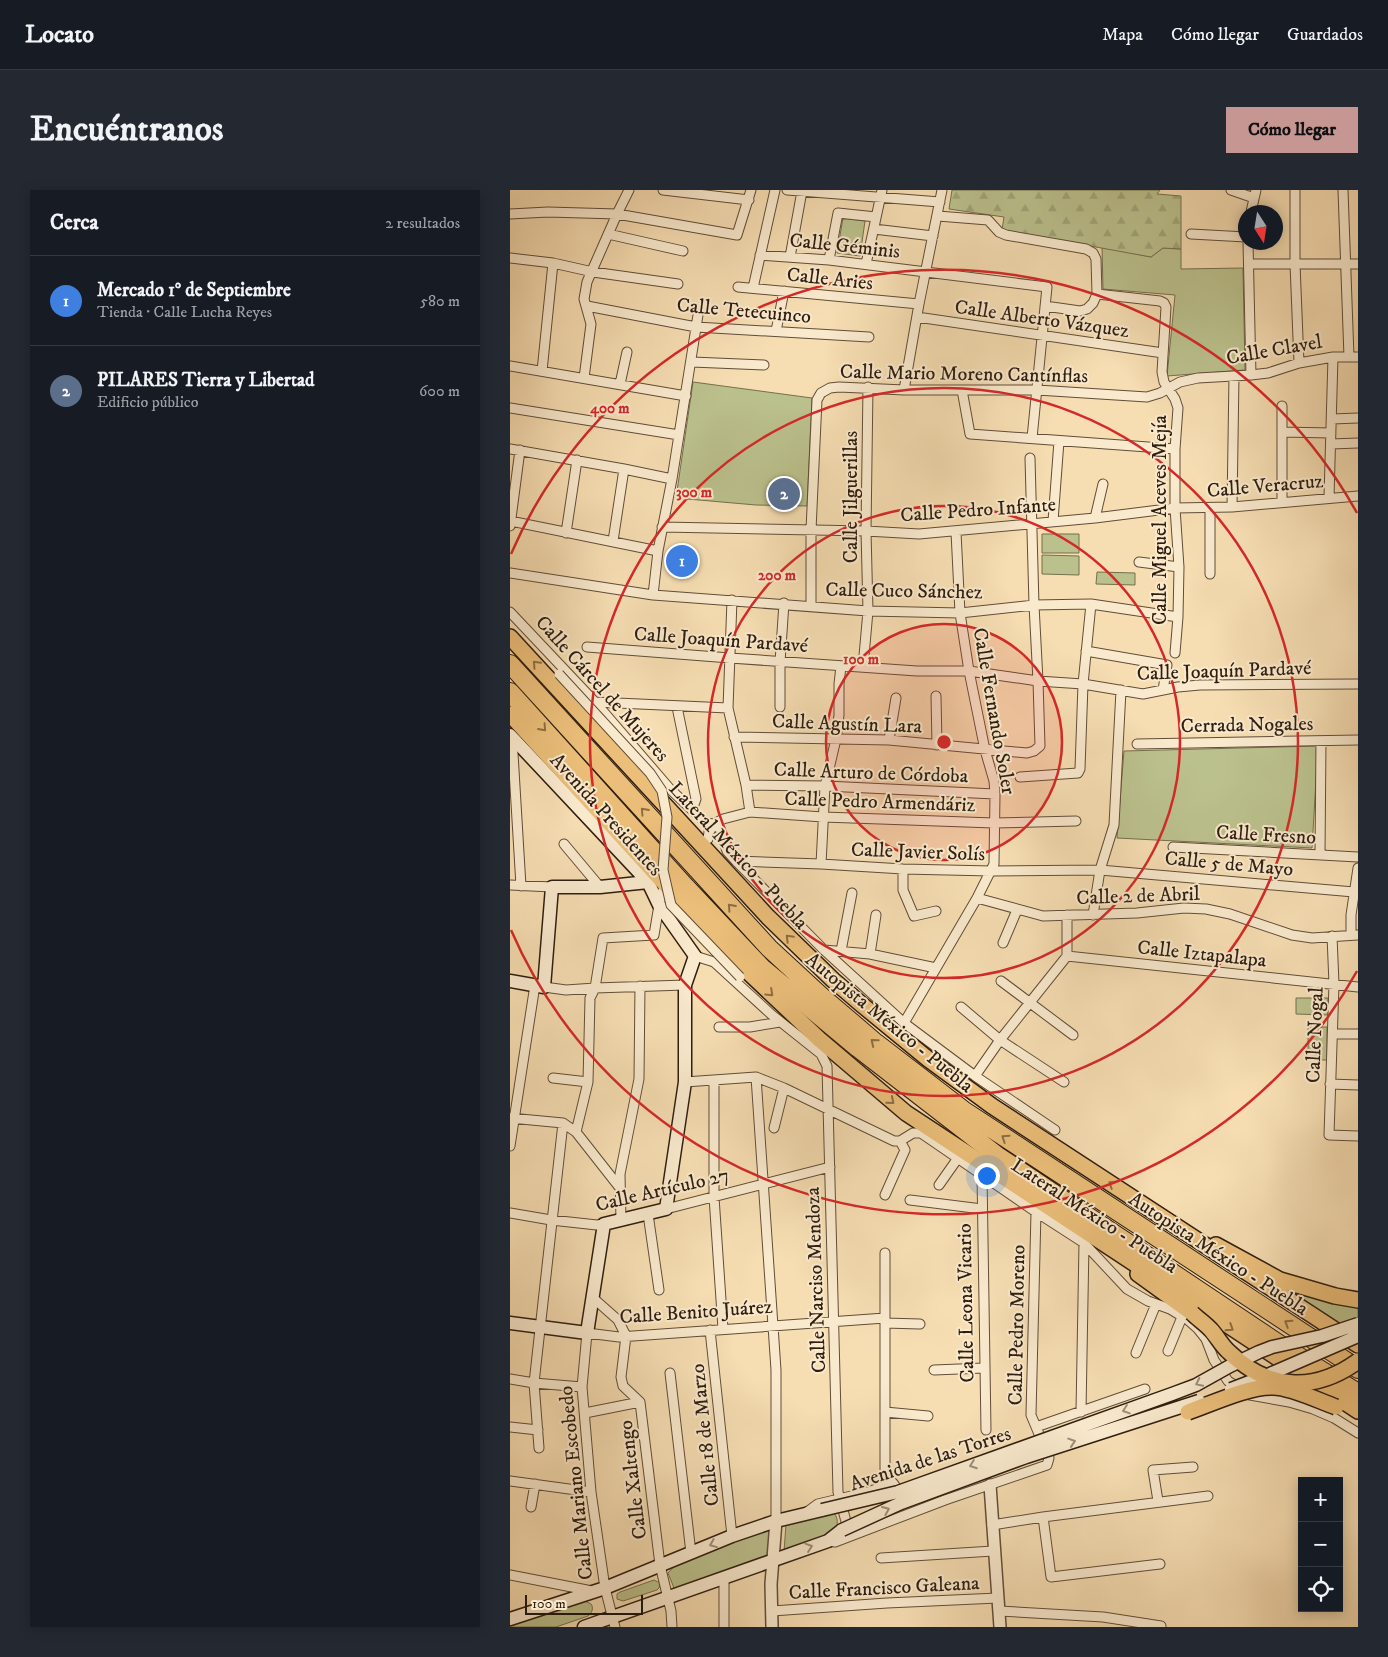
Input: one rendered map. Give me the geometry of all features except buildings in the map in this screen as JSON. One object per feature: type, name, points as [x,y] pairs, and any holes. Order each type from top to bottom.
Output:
[{"type":"highway","name":"Autopista México - Puebla","points":[[510,664],[756,935],[821,996],[876,1043],[923,1081],[985,1125],[1358,1369]]},
{"type":"highway","name":"Autopista México - Puebla","points":[[510,692],[762,968],[858,1048],[999,1157],[1285,1348],[1358,1393]]},
{"type":"main road","name":"Lateral México - Puebla","points":[[510,637],[762,910],[833,980],[916,1048],[992,1106],[1358,1345]]},
{"type":"main road","name":"Lateral México - Puebla","points":[[510,714],[727,952],[830,1056],[906,1113],[1111,1250],[1358,1411]]},
{"type":"main road","name":"Avenida Presidentes","points":[[511,736],[648,882],[659,905],[695,956]]},
{"type":"main road","points":[[510,982],[540,986],[552,888],[600,887],[648,882]]},
{"type":"main road","points":[[666,1209],[685,1082],[685,985],[695,956]]},
{"type":"main road","name":"Calle Artículo 27","points":[[604,1224],[666,1209]]},
{"type":"main road","name":"Calle Mariano Escobedo","points":[[587,1333],[604,1224]]},
{"type":"main road","points":[[1201,1242],[1216,1245],[1280,1280],[1334,1296],[1358,1300]]},
{"type":"main road","points":[[1111,1250],[1187,1315],[1211,1330],[1234,1357],[1246,1367],[1270,1380],[1294,1384],[1313,1382],[1331,1378],[1358,1361]]},
{"type":"main road","name":"Calle Benito Juárez","points":[[510,1323],[587,1333]]},
{"type":"main road","name":"Avenida de las Torres","points":[[510,1619],[600,1590],[732,1536],[776,1522],[898,1492],[1196,1385],[1272,1347],[1322,1336],[1358,1324]]},
{"type":"main road","name":"Avenida de las Torres","points":[[584,1627],[614,1622],[668,1598],[828,1541],[901,1504],[1026,1457],[1194,1403],[1270,1374],[1358,1336]]},
{"type":"main road","points":[[1143,1419],[1188,1412],[1256,1388],[1274,1386],[1336,1407],[1358,1420]]},
{"type":"street","points":[[584,378],[591,324],[584,299],[587,282],[616,214],[629,190]]},
{"type":"street","points":[[663,190],[749,200]]},
{"type":"street","points":[[510,214],[548,212],[616,214],[737,235],[751,190]]},
{"type":"street","points":[[753,288],[775,190]]},
{"type":"street","points":[[787,190],[881,193],[940,202]]},
{"type":"street","points":[[904,390],[942,190]]},
{"type":"street","points":[[1231,190],[1255,194]]},
{"type":"street","points":[[1295,190],[1295,264],[1299,364]]},
{"type":"street","points":[[1343,190],[1344,264],[1353,357]]},
{"type":"street","points":[[790,257],[802,191]]},
{"type":"street","points":[[866,264],[881,193]]},
{"type":"street","points":[[829,260],[838,213],[876,217]]},
{"type":"street","points":[[938,216],[988,220],[999,232],[1006,235],[1086,249],[1094,253],[1096,259],[1096,294],[1093,302],[1087,309],[1080,311],[1045,306],[1032,438]]},
{"type":"street","points":[[874,229],[933,236]]},
{"type":"street","points":[[608,234],[682,251]]},
{"type":"street","points":[[1191,234],[1238,237]]},
{"type":"street","points":[[1248,250],[1251,375]]},
{"type":"street","name":"Calle Géminis","points":[[760,255],[866,264],[1047,287],[1045,306]]},
{"type":"street","points":[[510,258],[553,262],[592,272],[678,284]]},
{"type":"street","points":[[542,371],[553,262]]},
{"type":"street","points":[[1249,264],[1358,264]]},
{"type":"street","name":"Calle Aries","points":[[738,287],[919,304]]},
{"type":"street","points":[[776,330],[784,291]]},
{"type":"street","name":"Calle Miguel Aceves Mejía","points":[[1096,294],[1164,303],[1166,307],[1162,372],[1164,382],[1175,398],[1178,408],[1175,449],[1175,508],[1179,568],[1175,653]]},
{"type":"street","name":"Calle Tetecuinco","points":[[587,306],[696,327],[776,330],[869,337]]},
{"type":"street","points":[[653,595],[658,551],[692,362],[698,315]]},
{"type":"street","name":"Calle Alberto Vázquez","points":[[917,317],[1163,353]]},
{"type":"street","points":[[620,384],[627,352]]},
{"type":"street","points":[[1329,497],[1333,357]]},
{"type":"street","name":"Calle Clavel","points":[[1169,388],[1180,382],[1198,378],[1251,375],[1333,357],[1353,357]]},
{"type":"street","points":[[692,362],[764,366]]},
{"type":"street","points":[[510,366],[686,396]]},
{"type":"street","points":[[1232,507],[1234,376]]},
{"type":"street","name":"Calle Mario Moreno Cantínflas","points":[[811,605],[811,530],[818,400],[821,393],[830,388],[1037,390],[1147,398],[1160,394],[1169,388]]},
{"type":"street","name":"Calle Jilguerillas","points":[[863,667],[868,611],[866,531],[868,388]]},
{"type":"street","points":[[962,390],[970,434],[1175,449]]},
{"type":"street","points":[[1282,406],[1282,501]]},
{"type":"street","points":[[510,408],[679,435]]},
{"type":"street","points":[[1332,419],[1358,418]]},
{"type":"street","points":[[1282,432],[1332,433]]},
{"type":"street","points":[[1053,522],[1059,440]]},
{"type":"street","points":[[1331,444],[1358,443]]},
{"type":"street","points":[[510,449],[672,479]]},
{"type":"street","points":[[510,526],[520,450]]},
{"type":"street","points":[[1030,458],[1038,681]]},
{"type":"street","points":[[566,532],[577,460]]},
{"type":"street","points":[[613,541],[624,469]]},
{"type":"street","points":[[1095,518],[1103,484]]},
{"type":"street","name":"Calle Veracruz","points":[[1175,508],[1232,507],[1282,501],[1358,496]]},
{"type":"street","name":"Calle Pedro Infante","points":[[662,527],[866,531],[919,534],[1095,518],[1175,508]]},
{"type":"street","points":[[1210,508],[1210,574]]},
{"type":"street","points":[[510,521],[658,551]]},
{"type":"street","name":"Calle Fernando Soler","points":[[904,1023],[977,898],[994,864],[994,781],[985,750],[969,671],[960,613],[956,532]]},
{"type":"street","points":[[1139,562],[1179,568]]},
{"type":"street","name":"Calle Cuco Sánchez","points":[[510,573],[653,595],[811,605],[868,611],[960,613],[1034,605],[1091,604],[1178,617]]},
{"type":"street","points":[[732,600],[728,708],[746,785],[750,812]]},
{"type":"street","points":[[780,707],[780,662],[784,603]]},
{"type":"street","points":[[1020,777],[1078,773],[1080,769],[1082,684],[1091,604]]},
{"type":"street","name":"Calle Cárcel de Mujeres","points":[[510,612],[595,702],[670,789],[706,823],[714,824]]},
{"type":"street","points":[[540,643],[559,674],[650,773],[662,791],[666,817],[663,870],[671,905],[740,977],[759,1004]]},
{"type":"street","name":"Calle Joaquín Pardavé","points":[[587,646],[917,671],[969,671],[1038,681],[1082,684],[1143,694],[1200,685],[1358,684]]},
{"type":"street","points":[[1086,651],[1167,665],[1163,690]]},
{"type":"street","points":[[821,864],[825,786],[836,739],[841,666]]},
{"type":"street","name":"Calle Agustín Lara","points":[[734,737],[890,740],[1027,753],[1034,751],[1040,746],[1038,681]]},
{"type":"street","name":"Calle Joaquín Pardavé","points":[[1093,915],[1100,870],[1114,825],[1121,690]]},
{"type":"street","points":[[936,696],[937,744]]},
{"type":"street","points":[[890,740],[896,698]]},
{"type":"street","points":[[595,702],[728,708]]},
{"type":"street","points":[[677,707],[696,799],[692,810]]},
{"type":"street","points":[[511,736],[521,886]]},
{"type":"street","name":"Cerrada Nogales","points":[[1137,744],[1358,740]]},
{"type":"street","points":[[1320,855],[1321,741]]},
{"type":"street","name":"Calle Arturo de Córdoba","points":[[746,785],[825,786],[995,794]]},
{"type":"street","name":"Calle Pedro Armendáriz","points":[[714,824],[723,819],[750,812],[823,817],[994,823],[1076,821]]},
{"type":"street","points":[[708,839],[709,832],[714,824],[720,829],[727,851],[736,861],[824,950],[904,1023],[975,1076],[1055,1130]]},
{"type":"street","points":[[564,844],[600,887]]},
{"type":"street","name":"Calle Fresno","points":[[1173,847],[1358,857]]},
{"type":"street","name":"Calle Javier Solís","points":[[736,861],[821,864],[903,870],[1100,870]]},
{"type":"street","points":[[1354,935],[1354,892],[1358,868]]},
{"type":"street","points":[[903,870],[903,890],[914,916],[936,911]]},
{"type":"street","name":"Calle 5 de Mayo","points":[[1100,870],[1354,892]]},
{"type":"street","points":[[510,885],[552,888]]},
{"type":"street","points":[[576,1132],[588,1082],[590,998],[595,988],[603,938],[654,935],[663,890]]},
{"type":"street","points":[[841,951],[852,893]]},
{"type":"street","name":"Calle 2 de Abril","points":[[977,898],[1043,916],[1137,913],[1184,908],[1206,909],[1230,914],[1292,935],[1312,938],[1354,935]]},
{"type":"street","points":[[1002,943],[1016,910]]},
{"type":"street","points":[[870,954],[876,915]]},
{"type":"street","points":[[975,1076],[1000,1040],[1067,956],[1067,915]]},
{"type":"street","name":"Calle Nogal","points":[[1332,936],[1334,984],[1329,1135],[1358,1136]]},
{"type":"street","points":[[824,950],[870,954],[936,968]]},
{"type":"street","points":[[695,956],[714,962],[780,1022],[821,1054],[830,1056]]},
{"type":"street","name":"Calle Iztapalapa","points":[[1067,956],[1358,987]]},
{"type":"street","points":[[1001,980],[1074,1035]]},
{"type":"street","points":[[510,1146],[512,1118],[540,986],[566,990],[685,985]]},
{"type":"street","points":[[621,1221],[620,1174],[639,1079],[640,986]]},
{"type":"street","points":[[961,1007],[1000,1040],[1064,1082]]},
{"type":"street","points":[[719,1027],[750,1027],[780,1022]]},
{"type":"street","points":[[1333,1034],[1358,1034]]},
{"type":"street","name":"Calle Narciso Mendoza","points":[[830,1056],[827,1066],[838,1492],[841,1499],[846,1533]]},
{"type":"street","points":[[685,1082],[756,1077],[784,1088],[894,1141],[900,1142],[913,1133],[921,1133],[982,1176],[1084,1243],[1127,1289],[1156,1304],[1187,1315],[1206,1339],[1214,1360],[1228,1381],[1250,1395],[1289,1402],[1313,1409],[1334,1418],[1358,1433]]},
{"type":"street","points":[[756,1077],[776,1370],[776,1522],[771,1584],[772,1627]]},
{"type":"street","points":[[553,1078],[588,1082]]},
{"type":"street","points":[[714,1080],[714,1197],[724,1329]]},
{"type":"street","points":[[1330,1084],[1358,1085]]},
{"type":"street","points":[[774,1128],[784,1088]]},
{"type":"street","points":[[512,1118],[563,1123],[576,1132],[620,1188]]},
{"type":"street","points":[[539,1448],[534,1383],[563,1123]]},
{"type":"street","points":[[886,1196],[905,1150],[900,1142]]},
{"type":"street","points":[[939,1186],[958,1158]]},
{"type":"street","name":"Calle Artículo 27","points":[[666,1209],[830,1167]]},
{"type":"street","name":"Calle Leona Vicario","points":[[982,1176],[986,1430]]},
{"type":"street","points":[[910,1200],[982,1209]]},
{"type":"street","name":"Calle Pedro Moreno","points":[[990,1486],[1047,1465],[1048,1458],[1031,1415],[1036,1212]]},
{"type":"street","name":"Calle Artículo 27","points":[[510,1213],[552,1220],[597,1225],[604,1224]]},
{"type":"street","points":[[648,1214],[658,1290]]},
{"type":"street","points":[[1081,1412],[1084,1243]]},
{"type":"street","points":[[884,1253],[885,1476],[887,1486]]},
{"type":"street","points":[[592,1297],[618,1320],[626,1336]]},
{"type":"street","points":[[1136,1352],[1156,1304]]},
{"type":"street","points":[[1168,1351],[1187,1315]]},
{"type":"street","name":"Calle Benito Juárez","points":[[587,1333],[626,1336],[834,1321],[885,1320],[920,1324]]},
{"type":"street","name":"Calle 18 de Marzo","points":[[710,1330],[732,1536]]},
{"type":"street","name":"Calle Mariano Escobedo","points":[[587,1333],[582,1387],[600,1590],[614,1622]]},
{"type":"street","name":"Calle Xaltengo","points":[[626,1336],[621,1376],[623,1386],[640,1402],[660,1565],[668,1598],[672,1627]]},
{"type":"street","points":[[934,1370],[984,1368]]},
{"type":"street","points":[[670,1373],[691,1553]]},
{"type":"street","points":[[510,1379],[582,1387]]},
{"type":"street","points":[[1036,1427],[1145,1389]]},
{"type":"street","points":[[585,1413],[640,1402]]},
{"type":"street","points":[[885,1412],[928,1416]]},
{"type":"street","points":[[510,1427],[538,1430]]},
{"type":"street","points":[[1158,1501],[1152,1470],[1193,1467]]},
{"type":"street","points":[[510,1481],[591,1492]]},
{"type":"street","points":[[804,1515],[818,1504],[893,1483],[912,1513]]},
{"type":"street","points":[[531,1507],[535,1484]]},
{"type":"street","points":[[846,1533],[990,1486],[993,1551],[1000,1627]]},
{"type":"street","points":[[992,1525],[1158,1501],[1208,1496]]},
{"type":"street","points":[[1043,1517],[1051,1577],[1160,1564]]},
{"type":"street","points":[[881,1558],[993,1551]]},
{"type":"street","points":[[510,1575],[600,1590]]},
{"type":"street","points":[[724,1578],[724,1627]]},
{"type":"street","name":"Calle Francisco Galeana","points":[[772,1611],[998,1598]]},
{"type":"street","points":[[999,1611],[1104,1617],[1161,1626]]},
{"type":"street","points":[[1104,1617],[1106,1627]]},
{"type":"green space","points":[[952,190],[1160,190],[1157,194],[1181,196],[1181,249],[1163,248],[1151,257],[1002,230],[1004,217],[949,209]]},
{"type":"green space","points":[[843,218],[865,221],[860,256],[837,253]]},
{"type":"green space","points":[[1102,247],[1151,257],[1163,248],[1181,249],[1181,269],[1243,268],[1245,370],[1167,376],[1175,295],[1103,289]]},
{"type":"green space","points":[[693,382],[812,398],[807,506],[756,505],[676,498]]},
{"type":"green space","points":[[1042,534],[1079,534],[1079,553],[1042,553]]},
{"type":"green space","points":[[1042,555],[1079,556],[1079,575],[1042,574]]},
{"type":"green space","points":[[1097,572],[1135,573],[1135,585],[1096,584]]},
{"type":"green space","points":[[1318,746],[1312,848],[1117,838],[1124,751]]},
{"type":"green space","points":[[1296,998],[1328,998],[1328,1015],[1296,1014]]},
{"type":"green space","points":[[1308,1027],[1327,1027],[1327,1060],[1308,1060]]},
{"type":"green space","points":[[1285,1289],[1341,1305],[1358,1307],[1358,1317],[1338,1327]]},
{"type":"green space","points":[[832,1511],[837,1521],[835,1532],[784,1552],[786,1524]]},
{"type":"green space","points":[[771,1528],[768,1559],[676,1593],[668,1573],[678,1562]]},
{"type":"green space","points":[[654,1580],[660,1583],[657,1590],[623,1601],[617,1599],[617,1594],[620,1592]]},
{"type":"green space","points":[[585,1601],[591,1604],[592,1607],[588,1616],[556,1627],[510,1627],[510,1624]]},
{"type":"place","name":"PILARES Tierra y Libertad","points":[[784,494]]},
{"type":"place","name":"Mercado 1° de Septiembre","points":[[682,561]]}]
